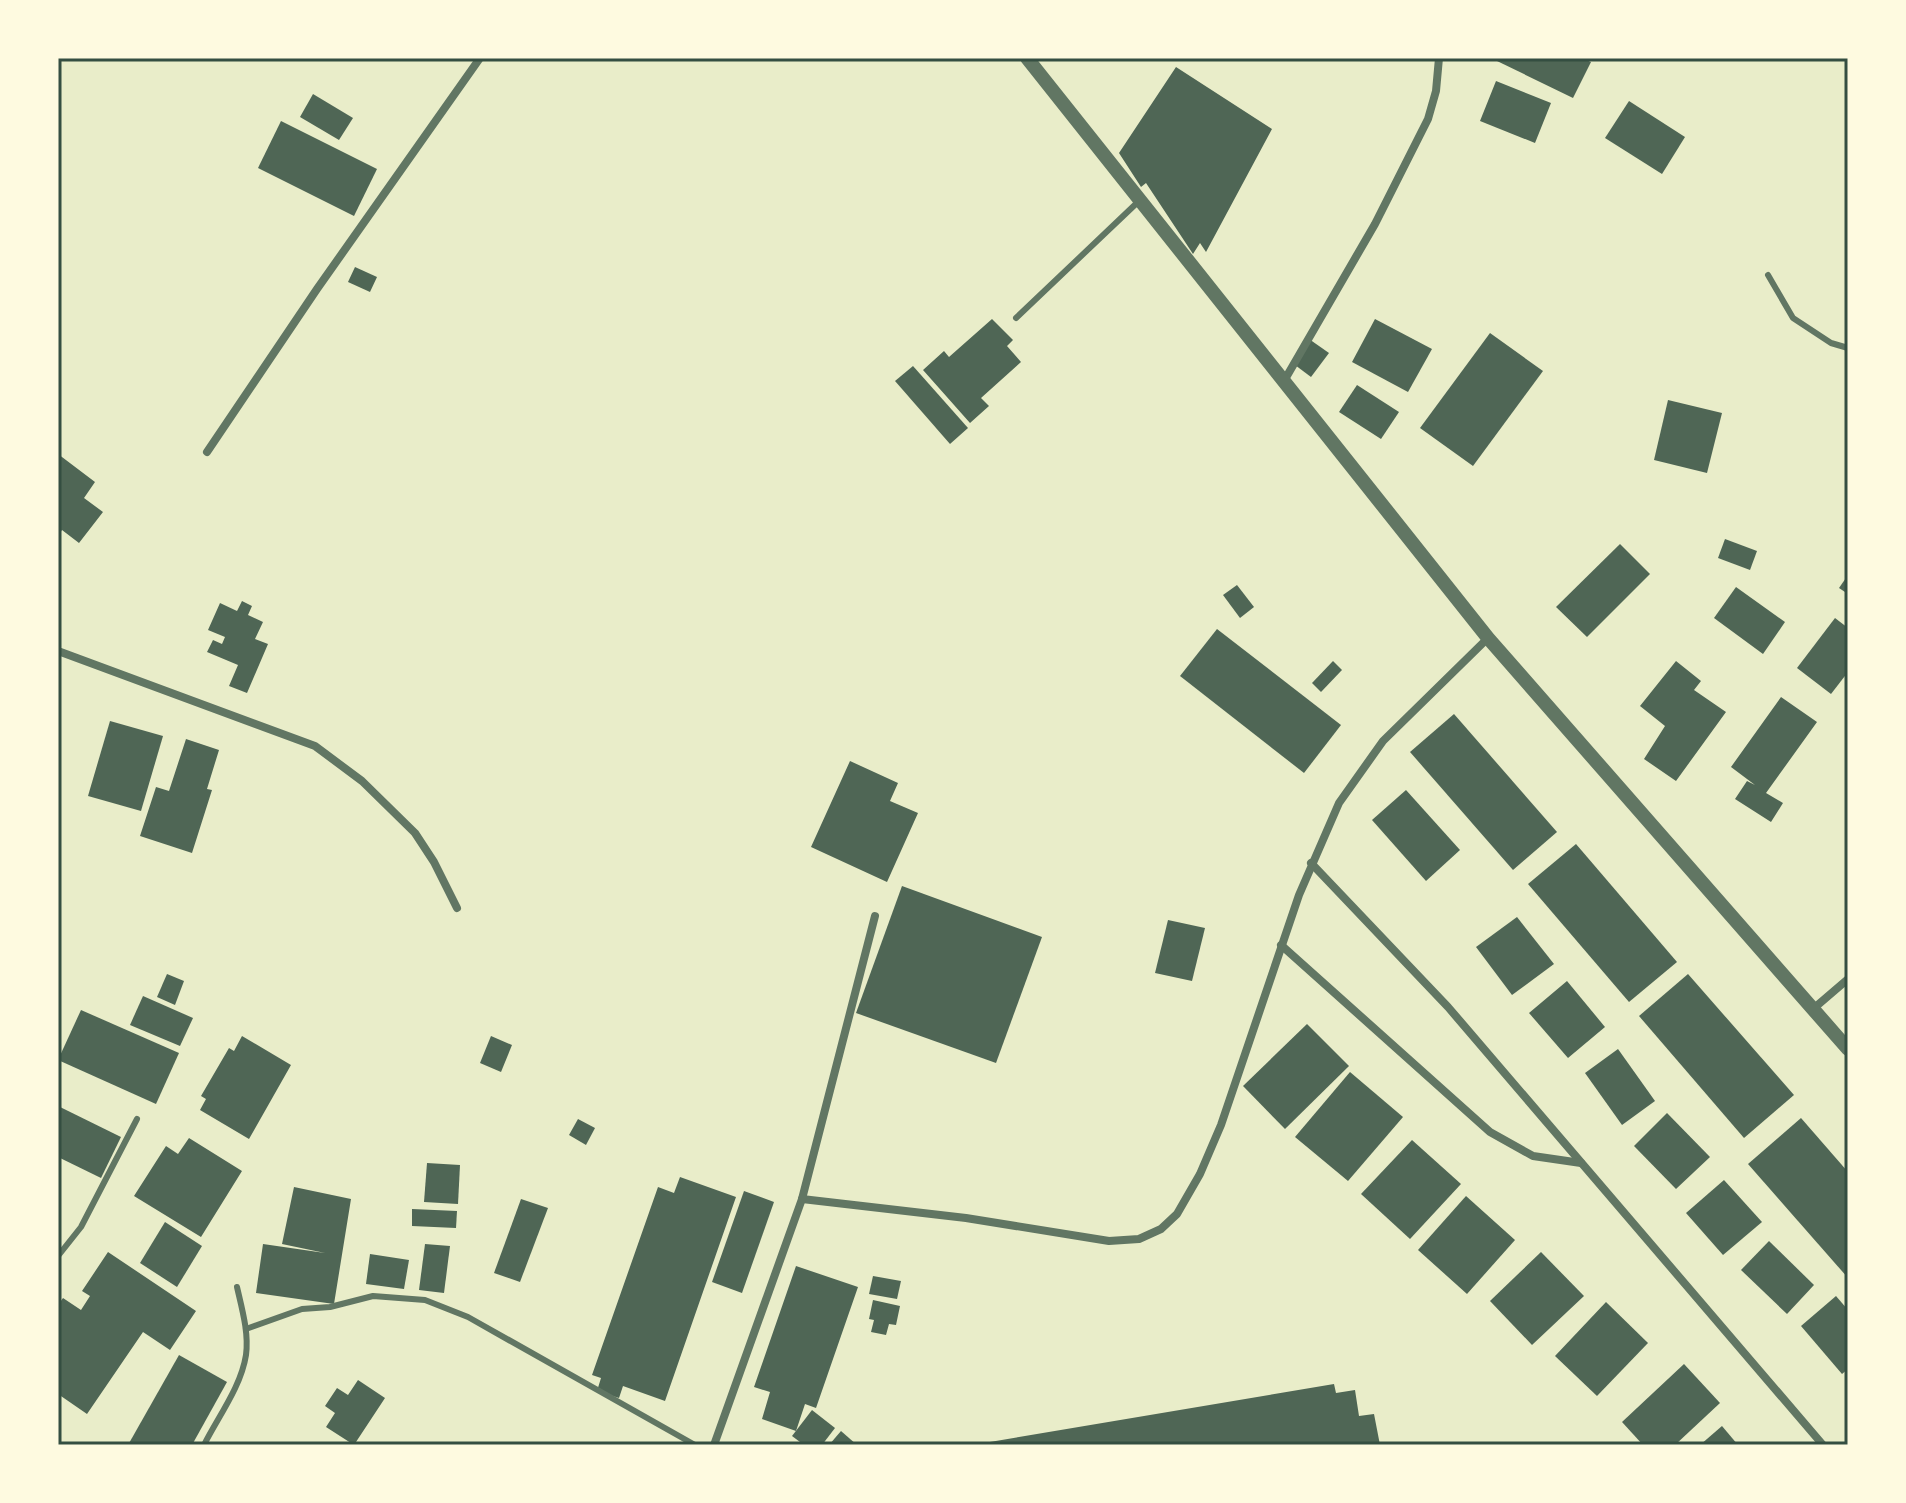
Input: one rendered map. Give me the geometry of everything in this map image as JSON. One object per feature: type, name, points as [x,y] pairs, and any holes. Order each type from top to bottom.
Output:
[{"type":"street","points":[[207,452],[317,289],[480,58]]},
{"type":"street","points":[[1027,58],[1488,638],[1848,1049]]},
{"type":"street","points":[[1284,381],[1375,224],[1428,119],[1436,91],[1439,58]]},
{"type":"street","points":[[802,1199],[966,1218],[1109,1241],[1139,1239],[1161,1229],[1177,1214],[1216,1138],[1311,863],[1339,803],[1383,741],[1488,638]]},
{"type":"street","points":[[58,651],[315,746],[362,781],[415,833],[434,862],[457,908]]},
{"type":"street","points":[[1311,863],[1448,1007],[1823,1445]]},
{"type":"street","points":[[714,1445],[802,1199],[875,916]]},
{"type":"street","points":[[1281,945],[1490,1132],[1533,1156],[1581,1163]]},
{"type":"street","points":[[1813,1009],[1848,979]]},
{"type":"lane","points":[[1016,318],[1140,200]]},
{"type":"lane","points":[[1768,275],[1793,318],[1831,343],[1848,348]]},
{"type":"lane","points":[[58,1256],[81,1227],[137,1119]]},
{"type":"lane","points":[[204,1445],[238,1380],[246,1355],[246,1329],[237,1287]]},
{"type":"lane","points":[[246,1329],[302,1309],[330,1307],[373,1296],[425,1300],[468,1317],[695,1445]]},
{"type":"building","points":[[1498,58],[1582,58],[1591,62],[1573,98],[1497,61]]},
{"type":"building","points":[[1176,67],[1272,129],[1206,252],[1200,243],[1193,254],[1146,183],[1141,187],[1119,153]]},
{"type":"building","points":[[1496,81],[1551,103],[1535,143],[1480,121]]},
{"type":"building","points":[[313,94],[353,118],[339,140],[300,117]]},
{"type":"building","points":[[1629,101],[1685,137],[1662,174],[1605,138]]},
{"type":"building","points":[[281,121],[377,169],[354,216],[258,168]]},
{"type":"building","points":[[355,267],[377,277],[370,292],[348,282]]},
{"type":"building","points":[[992,319],[1013,340],[1007,346],[1021,362],[981,398],[989,406],[970,423],[923,370],[944,351],[949,357]]},
{"type":"building","points":[[1375,319],[1432,349],[1408,392],[1352,362]]},
{"type":"building","points":[[1490,333],[1543,371],[1473,466],[1420,428]]},
{"type":"building","points":[[1309,339],[1329,353],[1311,377],[1291,362]]},
{"type":"building","points":[[913,366],[968,428],[950,444],[895,381]]},
{"type":"building","points":[[1357,385],[1399,412],[1381,439],[1339,412]]},
{"type":"building","points":[[1668,400],[1722,413],[1707,473],[1654,460]]},
{"type":"building","points":[[58,454],[95,482],[84,498],[103,512],[79,543],[62,530],[58,536]]},
{"type":"building","points":[[1725,539],[1757,551],[1750,570],[1718,558]]},
{"type":"building","points":[[1620,544],[1650,574],[1587,637],[1556,607]]},
{"type":"building","points":[[1848,575],[1848,594],[1839,588]]},
{"type":"building","points":[[1237,585],[1254,607],[1240,618],[1223,595]]},
{"type":"building","points":[[1736,587],[1785,622],[1763,654],[1714,618]]},
{"type":"building","points":[[242,601],[252,606],[248,615],[263,622],[255,639],[268,644],[247,693],[229,686],[238,665],[207,652],[213,640],[222,644],[225,637],[208,630],[220,603],[237,611]]},
{"type":"building","points":[[1835,618],[1848,628],[1848,672],[1831,694],[1797,668]]},
{"type":"building","points":[[1217,629],[1341,725],[1304,773],[1180,676]]},
{"type":"building","points":[[1333,661],[1342,670],[1321,692],[1312,683]]},
{"type":"building","points":[[1676,661],[1701,681],[1694,690],[1726,712],[1676,781],[1644,759],[1665,726],[1640,706]]},
{"type":"building","points":[[1781,697],[1817,722],[1766,793],[1783,803],[1771,822],[1735,799],[1747,781],[1755,785],[1731,767]]},
{"type":"building","points":[[1454,714],[1557,832],[1513,870],[1410,752]]},
{"type":"building","points":[[110,721],[163,736],[141,811],[88,796]]},
{"type":"building","points":[[186,739],[219,750],[207,789],[212,790],[192,853],[140,836],[156,787],[169,791]]},
{"type":"building","points":[[850,761],[898,783],[890,801],[918,813],[887,882],[811,847]]},
{"type":"building","points":[[1406,790],[1460,850],[1426,881],[1372,820]]},
{"type":"building","points":[[1576,844],[1677,962],[1629,1002],[1528,884]]},
{"type":"building","points":[[902,886],[1042,937],[996,1063],[856,1013]]},
{"type":"building","points":[[1517,917],[1554,964],[1512,995],[1476,947]]},
{"type":"building","points":[[1168,920],[1205,928],[1192,981],[1155,973]]},
{"type":"building","points":[[167,974],[184,981],[175,1005],[157,997]]},
{"type":"building","points":[[1688,974],[1794,1095],[1744,1138],[1639,1016]]},
{"type":"building","points":[[1567,981],[1605,1027],[1568,1058],[1529,1013]]},
{"type":"building","points":[[143,996],[193,1018],[180,1046],[130,1025]]},
{"type":"building","points":[[81,1010],[179,1053],[156,1104],[58,1060]]},
{"type":"building","points":[[1307,1024],[1349,1066],[1285,1129],[1243,1086]]},
{"type":"building","points":[[242,1036],[291,1065],[249,1139],[200,1110],[206,1099],[201,1096],[229,1048],[234,1051]]},
{"type":"building","points":[[491,1036],[512,1045],[501,1072],[480,1063]]},
{"type":"building","points":[[1618,1049],[1655,1101],[1622,1125],[1585,1073]]},
{"type":"building","points":[[1350,1072],[1403,1117],[1348,1181],[1295,1137]]},
{"type":"building","points":[[58,1106],[121,1137],[101,1178],[58,1157]]},
{"type":"building","points":[[1667,1113],[1710,1157],[1676,1189],[1634,1146]]},
{"type":"building","points":[[1801,1118],[1848,1172],[1848,1278],[1748,1164]]},
{"type":"building","points":[[578,1119],[595,1128],[586,1145],[569,1135]]},
{"type":"building","points":[[189,1138],[242,1171],[201,1237],[134,1196],[166,1146],[178,1154]]},
{"type":"building","points":[[1412,1140],[1461,1184],[1410,1239],[1361,1194]]},
{"type":"building","points":[[427,1163],[460,1165],[458,1204],[424,1202]]},
{"type":"building","points":[[680,1177],[736,1197],[665,1401],[623,1386],[619,1398],[597,1391],[601,1378],[592,1375],[658,1187],[674,1193]]},
{"type":"building","points":[[1724,1180],[1762,1222],[1723,1255],[1686,1213]]},
{"type":"building","points":[[294,1187],[351,1199],[334,1304],[256,1293],[263,1244],[325,1253],[282,1244]]},
{"type":"building","points":[[744,1191],[774,1202],[742,1293],[712,1282]]},
{"type":"building","points":[[1466,1196],[1515,1240],[1467,1294],[1418,1250]]},
{"type":"building","points":[[521,1199],[548,1208],[520,1282],[494,1273]]},
{"type":"building","points":[[412,1209],[457,1211],[456,1228],[412,1226]]},
{"type":"building","points":[[165,1222],[202,1246],[177,1287],[140,1263]]},
{"type":"building","points":[[1769,1241],[1814,1285],[1787,1314],[1741,1270]]},
{"type":"building","points":[[425,1244],[450,1246],[444,1293],[419,1290]]},
{"type":"building","points":[[108,1252],[196,1311],[170,1350],[143,1332],[87,1414],[58,1394],[58,1305],[63,1298],[81,1310],[90,1296],[82,1291]]},
{"type":"building","points":[[1541,1252],[1584,1296],[1532,1345],[1490,1301]]},
{"type":"building","points":[[370,1254],[409,1260],[404,1289],[366,1284]]},
{"type":"building","points":[[796,1266],[858,1287],[816,1408],[805,1404],[796,1431],[762,1419],[770,1392],[754,1387]]},
{"type":"building","points":[[873,1276],[901,1281],[897,1299],[869,1294]]},
{"type":"building","points":[[1836,1296],[1848,1310],[1848,1369],[1842,1374],[1801,1326]]},
{"type":"building","points":[[873,1300],[900,1306],[896,1325],[889,1324],[886,1335],[871,1332],[874,1320],[869,1319]]},
{"type":"building","points":[[1606,1302],[1648,1343],[1597,1396],[1555,1356]]},
{"type":"building","points":[[179,1355],[227,1382],[192,1445],[128,1445]]},
{"type":"building","points":[[1684,1364],[1720,1403],[1675,1445],[1643,1445],[1622,1422]]},
{"type":"building","points":[[358,1380],[385,1398],[354,1445],[326,1427],[335,1413],[325,1406],[337,1388],[348,1395]]},
{"type":"building","points":[[1334,1384],[1336,1393],[1355,1390],[1359,1416],[1374,1414],[1380,1445],[972,1445]]},
{"type":"building","points":[[812,1410],[835,1428],[822,1445],[804,1445],[792,1436]]},
{"type":"building","points":[[1722,1426],[1738,1445],[1700,1445]]},
{"type":"building","points":[[841,1431],[857,1445],[829,1445]]}]
